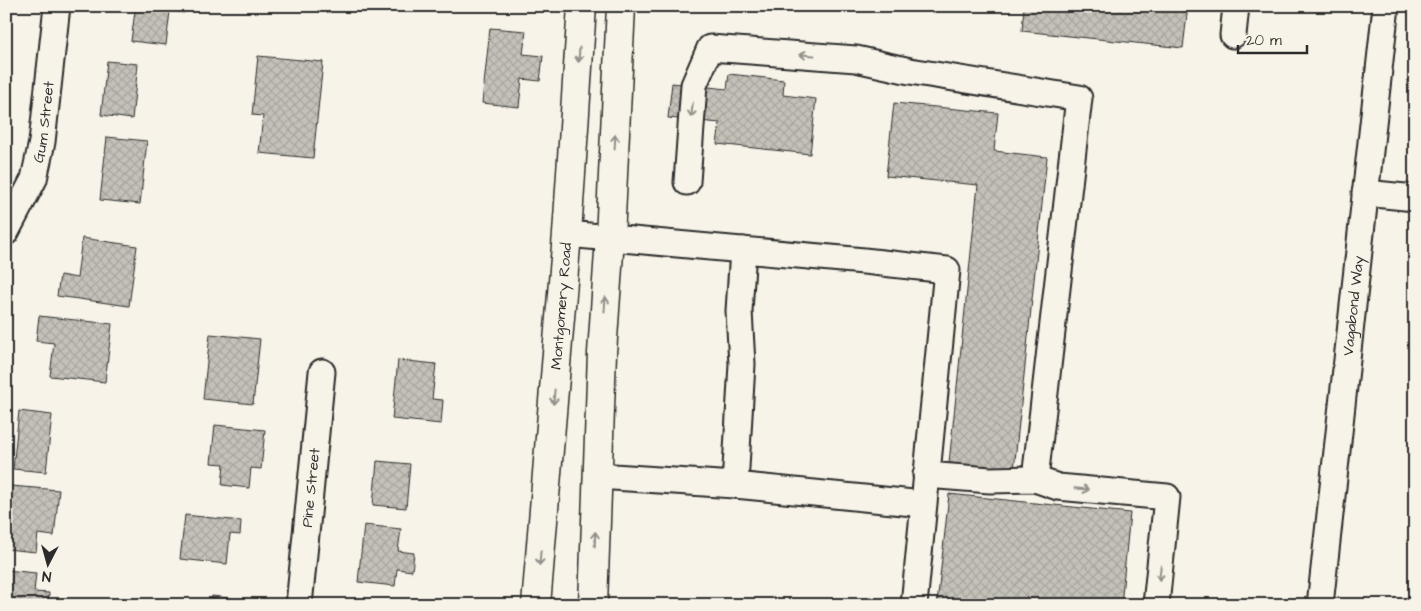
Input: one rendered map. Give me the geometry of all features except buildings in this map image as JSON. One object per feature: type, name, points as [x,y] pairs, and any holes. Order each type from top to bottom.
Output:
[{"type":"main road","name":"Montgomery Road","points":[[536,605],[567,234],[582,6]]},
{"type":"main road","points":[[593,605],[602,353],[610,238],[621,6]]},
{"type":"street","name":"Gum Street","points":[[6,232],[34,179],[42,142],[57,6]]},
{"type":"street","points":[[1232,35],[1236,6]]},
{"type":"street","name":"Vagabond Way","points":[[1320,605],[1386,6]]},
{"type":"street","points":[[687,182],[694,85],[710,48],[856,59],[910,71],[1079,98],[1034,479]]},
{"type":"street","points":[[1365,193],[1415,198]]},
{"type":"street","points":[[567,234],[947,270],[914,605]]},
{"type":"street","points":[[734,485],[742,364],[739,311],[743,250]]},
{"type":"street","name":"Pine Street","points":[[299,605],[322,372]]},
{"type":"street","points":[[926,475],[990,480],[1034,479],[1058,487],[1167,497],[1156,605]]},
{"type":"street","points":[[598,476],[734,485],[923,504]]}]
